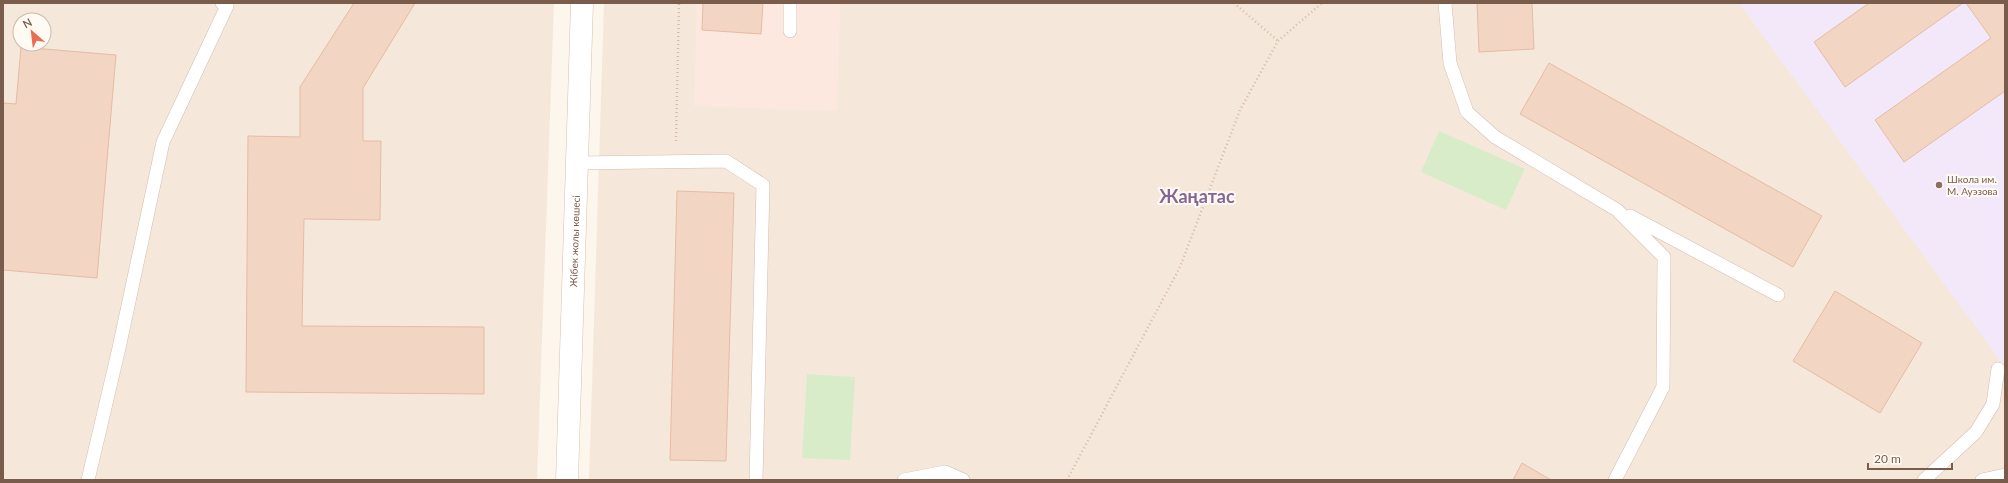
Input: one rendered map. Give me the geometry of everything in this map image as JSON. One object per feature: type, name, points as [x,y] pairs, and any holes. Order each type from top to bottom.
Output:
[{"type":"main road","name":"Жібек жолы көшесі","points":[[567,480],[582,3]]},
{"type":"lane","points":[[790,3],[790,31]]},
{"type":"lane","points":[[1445,3],[1450,63],[1467,112],[1495,137],[1618,210],[1778,296]]},
{"type":"lane","points":[[88,480],[119,348],[162,142],[226,4]]},
{"type":"lane","points":[[577,163],[726,161],[763,185],[756,480]]},
{"type":"lane","points":[[1615,480],[1663,387],[1664,257],[1618,210]]},
{"type":"lane","points":[[1924,480],[1976,432],[1992,404],[1998,369]]},
{"type":"lane","points":[[904,480],[945,472],[963,480]]},
{"type":"lane","points":[[1982,480],[2005,475]]},
{"type":"path","points":[[676,162],[679,3]]},
{"type":"path","points":[[1234,3],[1278,41]]},
{"type":"path","points":[[1067,480],[1180,267],[1240,110],[1278,41],[1322,3]]},
{"type":"shaded area","points":[[3,3],[554,3],[537,480],[3,480]]},
{"type":"shaded area","points":[[604,3],[2005,3],[2005,480],[589,480]]},
{"type":"shaded area","points":[[697,3],[840,3],[837,111],[694,106]]},
{"type":"shaded area","name":"Школа им. М. Ауэзова","points":[[1739,3],[2005,3],[2005,367]]},
{"type":"green space","points":[[1439,131],[1525,169],[1506,210],[1421,172]]},
{"type":"green space","points":[[807,374],[855,377],[850,460],[802,458]]},
{"type":"building","points":[[354,3],[415,3],[363,88],[363,141],[381,141],[380,220],[304,219],[302,326],[484,327],[484,394],[246,392],[248,136],[300,137],[300,87]]},
{"type":"building","points":[[703,3],[763,3],[761,34],[702,30]]},
{"type":"building","points":[[1477,3],[1532,3],[1534,49],[1479,52]]},
{"type":"building","points":[[1869,3],[1963,3],[1845,87],[1814,42]]},
{"type":"building","points":[[1966,3],[2005,3],[2005,91],[1904,162],[1875,120],[1991,38]]},
{"type":"building","points":[[52,50],[116,55],[97,278],[3,270],[3,103],[16,104],[21,52],[52,52]]},
{"type":"building","points":[[1549,63],[1822,216],[1793,267],[1520,114]]},
{"type":"building","points":[[677,191],[734,193],[726,461],[670,460]]},
{"type":"building","points":[[1835,291],[1922,343],[1880,413],[1793,361]]},
{"type":"building","points":[[1522,463],[1551,480],[1513,480]]},
{"type":"place","name":"Школа им. М. Ауэзова","points":[[1939,185]]},
{"type":"district","name":"Жаңатас","points":[[1197,196]]}]
